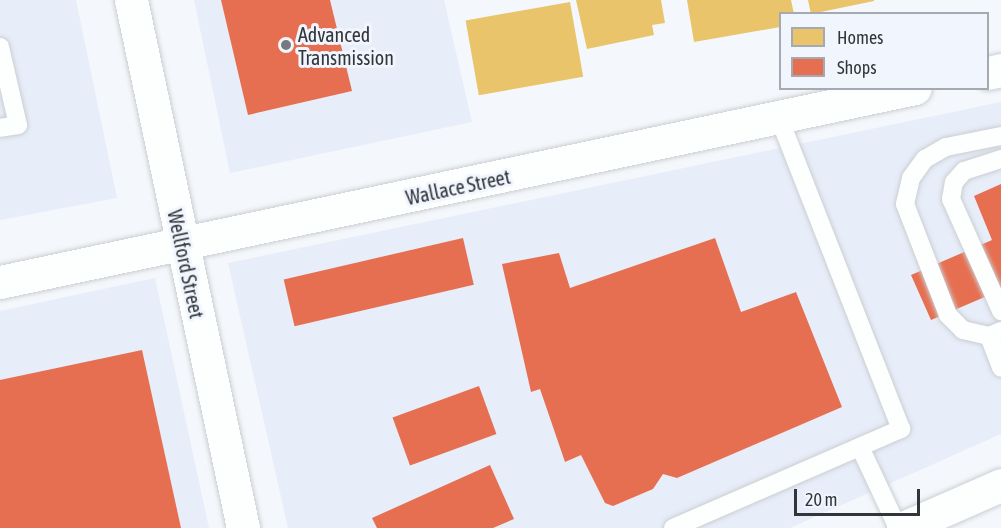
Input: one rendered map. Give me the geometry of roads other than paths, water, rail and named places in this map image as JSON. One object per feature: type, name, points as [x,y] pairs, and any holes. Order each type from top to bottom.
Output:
[{"type":"street","name":"Wellford Street","points":[[131,0],[243,528]]},
{"type":"street","name":"Wallace Street","points":[[0,282],[906,90]]},
{"type":"street","points":[[903,528],[1001,485]]},
{"type":"lane","points":[[0,47],[18,125],[0,128]]},
{"type":"lane","points":[[673,528],[901,429],[779,118]]},
{"type":"lane","points":[[1001,136],[946,147],[925,159],[911,178],[905,204],[948,315],[963,330],[995,334],[1001,368]]},
{"type":"lane","points":[[1001,159],[964,171],[954,182],[951,199],[1001,311]]},
{"type":"lane","points":[[860,447],[898,528]]},
{"type":"place","name":"Advanced Transmission","points":[[286,45]]}]
